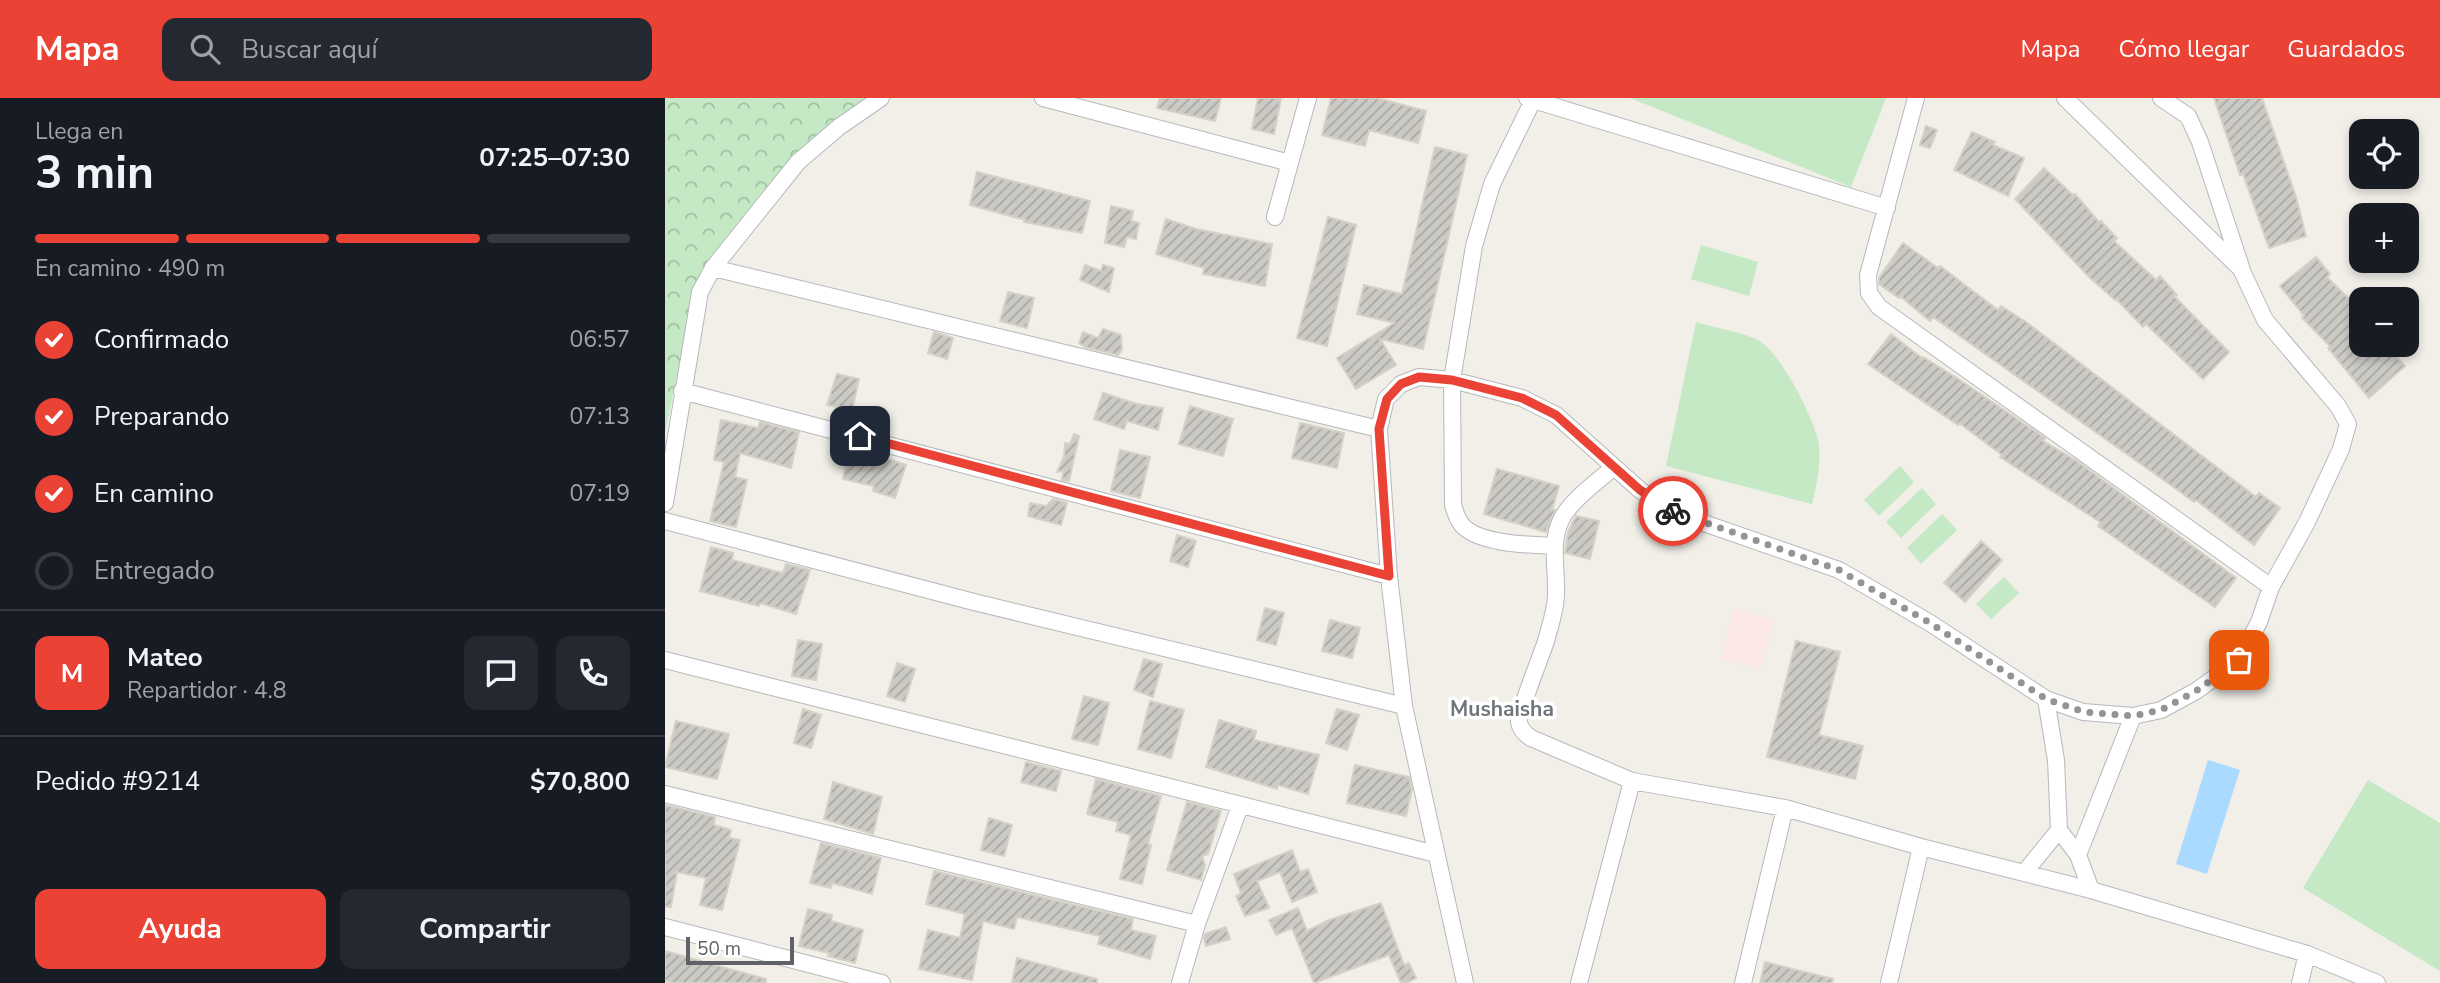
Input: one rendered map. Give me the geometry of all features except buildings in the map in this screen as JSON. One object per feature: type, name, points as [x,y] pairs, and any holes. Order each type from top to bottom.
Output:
[{"type":"street","points":[[665,503],[700,292],[713,268],[798,162],[839,127],[881,98]]},
{"type":"street","points":[[1043,98],[1290,163]]},
{"type":"street","points":[[1275,217],[1308,98]]},
{"type":"street","points":[[1916,98],[1868,275],[1868,293],[1879,307],[2271,587]]},
{"type":"street","points":[[2065,98],[2241,269]]},
{"type":"street","points":[[1465,983],[1404,706],[1389,576],[1379,429],[1387,399],[1401,384],[1419,377],[1452,380],[1522,398],[1556,415],[1640,490],[1675,513],[1839,570],[1930,623],[2046,699],[2084,712],[2133,716],[2161,710],[2196,691],[2239,660],[2259,622],[2271,587],[2307,522],[2341,449],[2348,424],[2338,407],[2265,320],[2241,269],[2200,142],[2188,116],[2161,98]]},
{"type":"street","points":[[1554,546],[1524,545],[1477,535],[1460,524],[1453,505],[1452,380],[1474,246],[1492,184],[1532,99],[1887,208]]},
{"type":"street","points":[[713,268],[1379,429]]},
{"type":"street","points":[[682,391],[1389,576]]},
{"type":"street","points":[[1614,467],[1564,515],[1554,546],[1556,598],[1550,628],[1519,715],[1521,730],[1531,738],[1632,781],[1786,808],[1921,847],[2091,890],[2307,954],[2377,983]]},
{"type":"street","points":[[665,521],[974,602],[1404,706]]},
{"type":"street","points":[[665,660],[1436,854]]},
{"type":"street","points":[[2046,699],[2056,760],[2059,830],[2078,855],[2091,890]]},
{"type":"street","points":[[2078,855],[2133,716]]},
{"type":"street","points":[[1579,983],[1632,781]]},
{"type":"street","points":[[665,794],[1197,924]]},
{"type":"street","points":[[1180,983],[1197,924],[1240,806]]},
{"type":"street","points":[[1743,983],[1786,808]]},
{"type":"street","points":[[2024,873],[2059,830]]},
{"type":"street","points":[[1889,983],[1921,847]]},
{"type":"street","points":[[665,927],[881,983]]},
{"type":"street","points":[[2299,983],[2307,954]]},
{"type":"shaded area","points":[[1734,608],[1774,619],[1761,669],[1721,659]]},
{"type":"green space","points":[[665,98],[876,98],[815,142],[694,296],[665,433]]},
{"type":"green space","points":[[1630,98],[1886,98],[1851,187]]},
{"type":"green space","points":[[1701,245],[1758,262],[1749,296],[1691,279]]},
{"type":"green space","points":[[1696,322],[1758,340],[1786,371],[1818,440],[1819,464],[1812,504],[1666,466]]},
{"type":"green space","points":[[1900,466],[1914,482],[1879,516],[1864,500]]},
{"type":"green space","points":[[1922,488],[1936,504],[1901,538],[1886,522]]},
{"type":"green space","points":[[1942,514],[1957,530],[1921,564],[1907,548]]},
{"type":"green space","points":[[2004,577],[2019,593],[1991,619],[1976,604]]},
{"type":"green space","points":[[2368,780],[2440,823],[2440,971],[2303,888]]},
{"type":"water","points":[[2208,760],[2240,770],[2207,874],[2176,864]]},
{"type":"way so far","points":[[1673,511],[1839,570],[1930,623],[2046,699],[2084,712],[2133,716],[2161,710],[2196,691],[2239,660]]},
{"type":"district","name":"Mushaisha","points":[[1502,709]]},
{"type":"route","points":[[860,436],[1389,576],[1379,429],[1387,399],[1401,384],[1419,377],[1452,380],[1522,398],[1556,415],[1640,490],[1673,511]]}]
